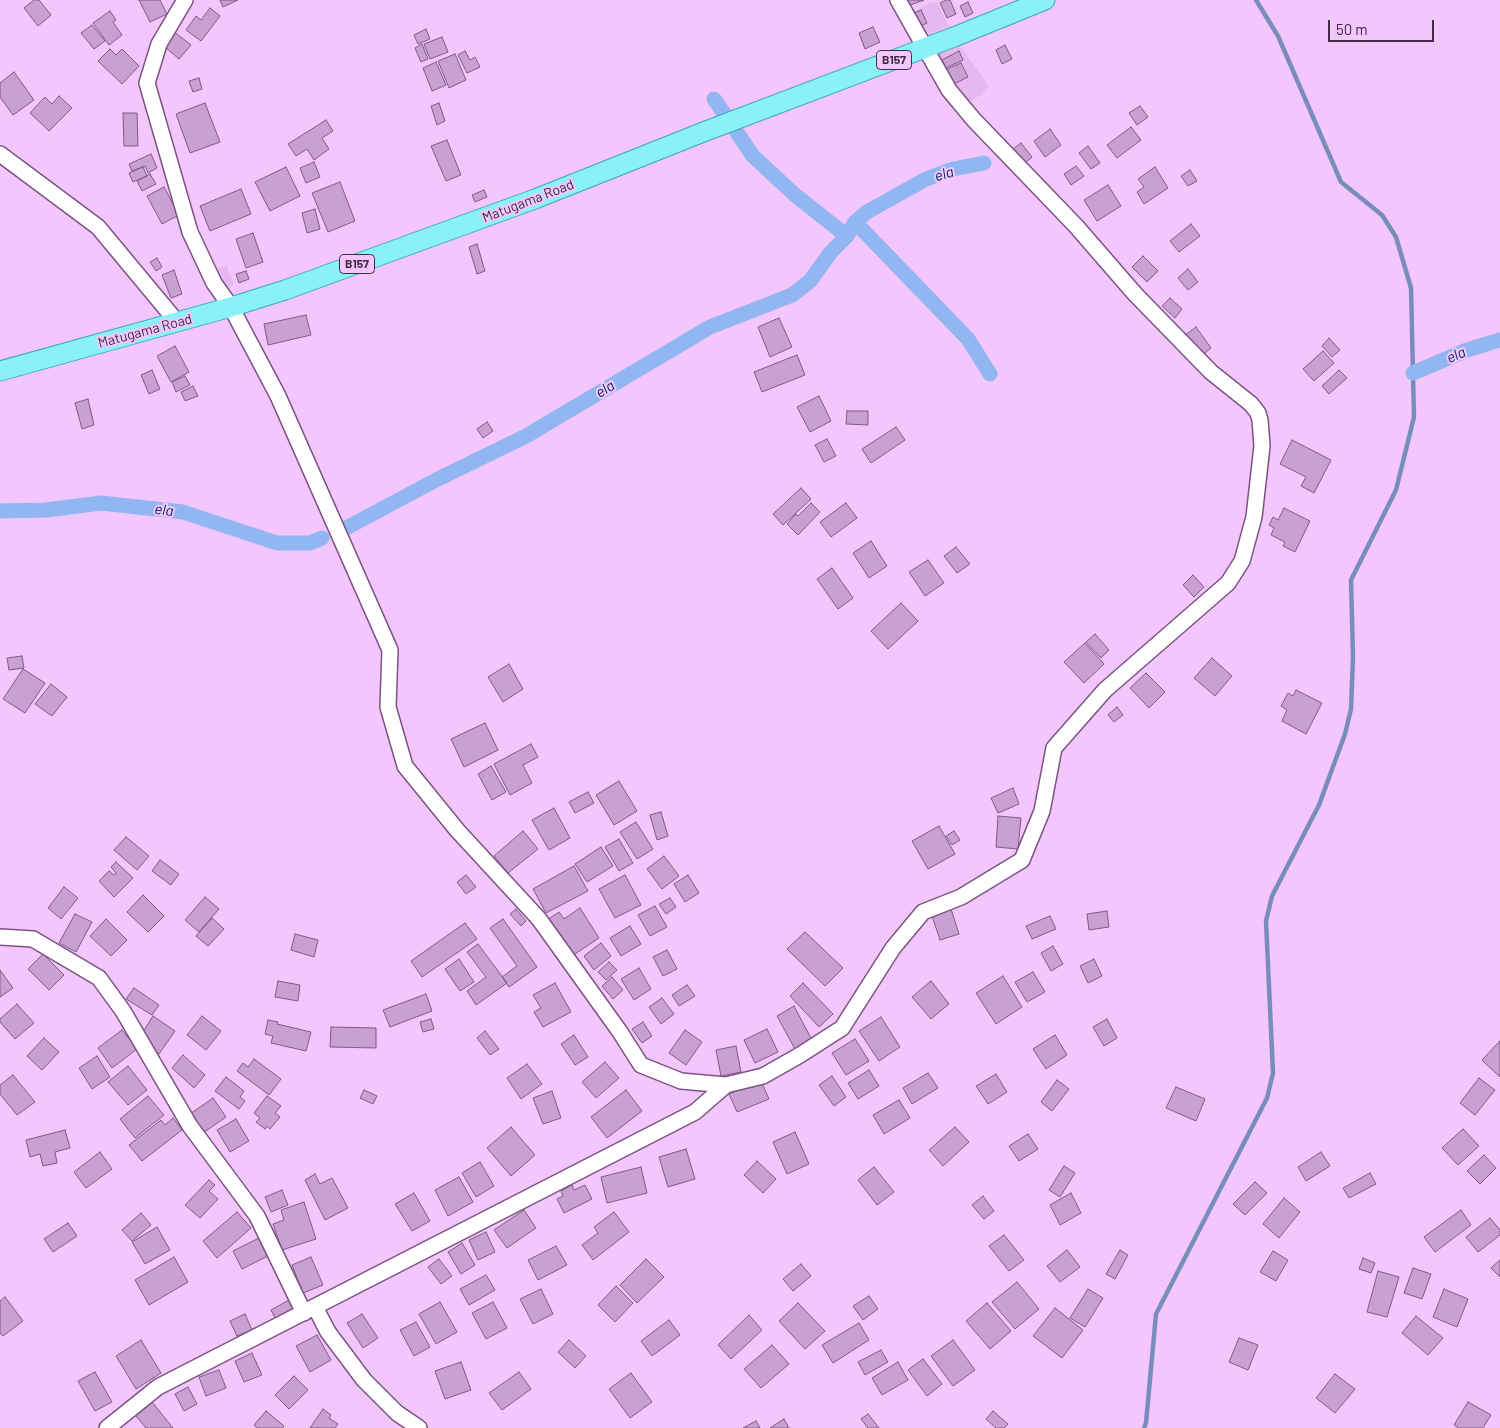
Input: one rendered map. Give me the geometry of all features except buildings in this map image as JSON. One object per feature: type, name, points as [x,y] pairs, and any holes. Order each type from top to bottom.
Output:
[{"type":"main road","name":"Matugama Road","points":[[0,371],[286,290],[484,218],[706,131],[926,48],[1045,0]]},
{"type":"street","points":[[185,0],[159,44],[147,83],[190,232],[214,283],[231,307],[278,396],[390,650],[388,707],[405,766],[457,830],[539,919],[620,1032],[641,1065],[681,1081],[726,1085],[762,1076],[800,1055],[842,1028],[893,948],[923,912],[961,898],[1022,860],[1042,812],[1054,748],[1105,690],[1228,583],[1242,561],[1254,517],[1262,446],[1258,413],[1251,404],[1211,372],[1135,294],[1076,226],[974,120],[949,90],[898,0]]},
{"type":"street","points":[[0,154],[98,227],[177,322]]},
{"type":"street","points":[[0,937],[33,939],[99,978],[123,1011],[190,1126],[257,1216],[310,1310],[364,1380],[397,1413],[419,1428]]},
{"type":"street","points":[[107,1428],[158,1387],[695,1112],[726,1085]]},
{"type":"shaded area","points":[[937,2],[954,37],[989,86],[981,95],[954,106],[949,106],[940,92],[931,74],[926,48],[907,16],[930,3]]},
{"type":"shaded area","points":[[227,265],[234,285],[223,288],[217,269]]},
{"type":"waterway","points":[[1144,1428],[1156,1314],[1267,1098],[1273,1073],[1266,921],[1272,896],[1319,805],[1345,734],[1351,709],[1353,657],[1351,580],[1396,490],[1414,417],[1411,288],[1396,237],[1382,215],[1341,182],[1278,36],[1256,0]]},
{"type":"waterway","name":"ela","points":[[714,99],[753,156],[795,195],[847,236]]},
{"type":"waterway","name":"ela","points":[[348,527],[436,480],[526,436],[710,327],[792,295],[810,281],[831,252],[847,236],[855,222],[867,212],[926,179],[953,169],[984,163]]},
{"type":"waterway","name":"ela","points":[[855,222],[968,339],[990,374]]},
{"type":"waterway","name":"ela","points":[[1413,373],[1467,350],[1500,340]]},
{"type":"waterway","name":"ela","points":[[0,511],[46,510],[101,503],[183,512],[277,543],[310,543],[322,538]]}]
